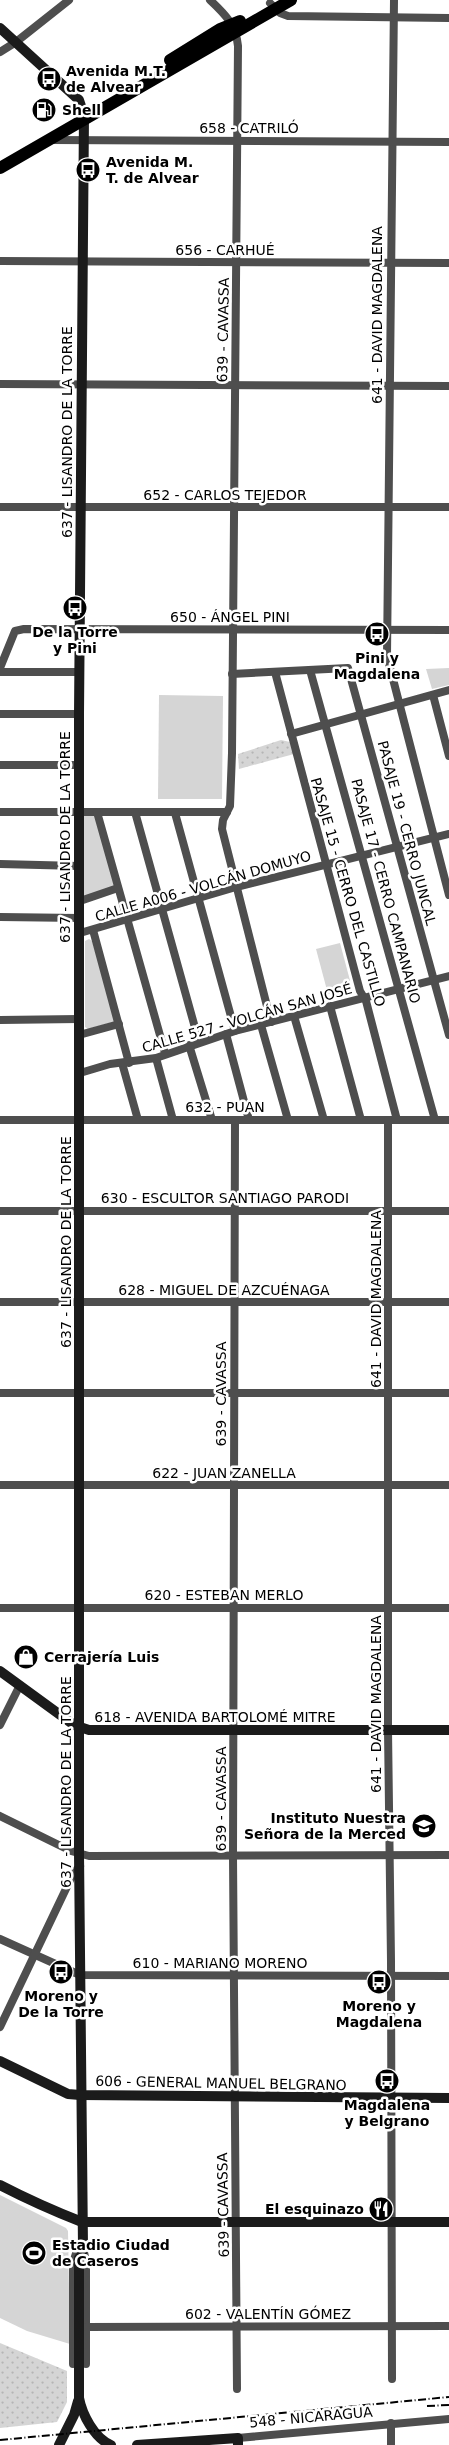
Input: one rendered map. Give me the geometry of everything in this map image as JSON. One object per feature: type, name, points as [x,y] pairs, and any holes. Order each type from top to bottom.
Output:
[{"type":"main road","points":[[0,160],[84,116],[274,4],[291,0]]},
{"type":"main road","points":[[0,168],[49,140],[84,116]]},
{"type":"street","points":[[0,52],[16,42],[69,0]]},
{"type":"street","points":[[210,0],[234,28]]},
{"type":"street","name":"641 - DAVID MAGDALENA","points":[[394,0],[389,263],[390,386],[387,666],[449,895]]},
{"type":"street","points":[[274,4],[288,16],[449,18]]},
{"type":"street","points":[[0,28],[79,100],[84,116]]},
{"type":"street","name":"639 - CAVASSA","points":[[234,28],[238,46],[231,797],[222,829],[271,1022]]},
{"type":"street","name":"637 - LISANDRO DE LA TORRE","points":[[73,2364],[74,2263],[80,2247],[82,2222],[79,1854],[80,901],[78,714],[80,672],[81,261],[84,116]]},
{"type":"street","name":"658 - CATRILÓ","points":[[49,140],[449,142]]},
{"type":"street","name":"656 - CARHUÉ","points":[[0,261],[449,263]]},
{"type":"street","points":[[0,384],[449,386]]},
{"type":"street","name":"652 - CARLOS TEJEDOR","points":[[0,507],[449,507]]},
{"type":"street","name":"650 - ÁNGEL PINI","points":[[3,653],[15,631],[24,629],[449,630]]},
{"type":"street","points":[[0,668],[3,653]]},
{"type":"street","name":"PASAJE 19 - CERRO JUNCAL","points":[[310,670],[348,668],[399,847],[449,1035]]},
{"type":"street","points":[[232,674],[310,670]]},
{"type":"street","name":"PASAJE 17 - CERRO CAMPANARIO","points":[[310,670],[327,724],[435,1120]]},
{"type":"street","points":[[0,672],[80,672]]},
{"type":"street","name":"PASAJE 15 - CERRO DEL CASTILLO","points":[[275,672],[325,865],[360,991],[364,998],[392,1120]]},
{"type":"street","points":[[291,734],[449,690]]},
{"type":"street","points":[[433,695],[449,756]]},
{"type":"street","points":[[0,714],[78,714]]},
{"type":"street","points":[[0,765],[79,765]]},
{"type":"street","points":[[0,812],[227,812]]},
{"type":"street","points":[[97,812],[165,1053]]},
{"type":"street","points":[[135,812],[199,1042]]},
{"type":"street","points":[[175,813],[235,1031]]},
{"type":"street","name":"CALLE A006 - VOLCÁN DOMUYO","points":[[80,933],[236,887],[449,834]]},
{"type":"street","points":[[0,864],[79,866]]},
{"type":"street","points":[[80,901],[118,888]]},
{"type":"street","points":[[0,917],[80,918]]},
{"type":"street","points":[[93,930],[119,1024],[138,1120]]},
{"type":"street","name":"CALLE 527 - VOLCÁN SAN JOSÉ","points":[[80,1073],[156,1058],[165,1053],[235,1031],[449,976]]},
{"type":"street","points":[[330,1006],[361,1120]]},
{"type":"street","points":[[294,1016],[324,1120]]},
{"type":"street","points":[[0,1020],[79,1018]]},
{"type":"street","points":[[79,1035],[119,1024]]},
{"type":"street","points":[[261,1025],[288,1120]]},
{"type":"street","points":[[226,1034],[249,1120]]},
{"type":"street","points":[[190,1045],[212,1120]]},
{"type":"street","points":[[156,1058],[173,1120]]},
{"type":"street","name":"632 - PUAN","points":[[0,1120],[449,1120]]},
{"type":"street","name":"639 - CAVASSA","points":[[234,1120],[233,1856],[238,2389]]},
{"type":"street","name":"641 - DAVID MAGDALENA","points":[[392,1120],[388,1211],[388,1730],[392,2379]]},
{"type":"street","name":"630 - ESCULTOR SANTIAGO PARODI","points":[[0,1211],[449,1211]]},
{"type":"street","name":"628 - MIGUEL DE AZCUÉNAGA","points":[[0,1302],[449,1302]]},
{"type":"street","points":[[0,1393],[449,1393]]},
{"type":"street","name":"622 - JUAN ZANELLA","points":[[0,1485],[449,1485]]},
{"type":"street","name":"620 - ESTEBAN MERLO","points":[[0,1608],[449,1608]]},
{"type":"street","name":"618 - AVENIDA BARTOLOMÉ MITRE","points":[[0,1671],[80,1728],[89,1730],[449,1730]]},
{"type":"street","points":[[0,1725],[20,1685]]},
{"type":"street","points":[[0,1816],[79,1854],[233,1856],[449,1855]]},
{"type":"street","points":[[0,2027],[74,1872],[80,1866]]},
{"type":"street","name":"610 - MARIANO MORENO","points":[[0,1939],[80,1975],[234,1977],[449,1976]]},
{"type":"street","name":"606 - GENERAL MANUEL BELGRANO","points":[[0,2061],[68,2094],[80,2095],[234,2098],[449,2098]]},
{"type":"street","points":[[0,2185],[48,2209],[75,2226],[77,2232],[80,2247],[79,2398],[74,2415],[59,2445]]},
{"type":"street","points":[[48,2209],[61,2212],[82,2222],[449,2222]]},
{"type":"street","name":"637 - LISANDRO DE LA TORRE","points":[[80,2247],[86,2262],[86,2364]]},
{"type":"street","name":"602 - VALENTÍN GÓMEZ","points":[[86,2327],[449,2326]]},
{"type":"street","points":[[79,2398],[85,2418],[106,2443],[111,2445]]},
{"type":"street","name":"548 - NICARAGUA","points":[[176,2445],[222,2440],[238,2441],[449,2419]]},
{"type":"street","points":[[391,2424],[391,2445]]},
{"type":"street","points":[[137,2445],[207,2438],[222,2440]]},
{"type":"shaded area","points":[[449,668],[449,685],[432,689],[426,669]]},
{"type":"shaded area","points":[[159,695],[223,696],[222,799],[158,799]]},
{"type":"shaded area","points":[[281,740],[290,742],[294,754],[239,769],[238,754]]},
{"type":"shaded area","points":[[84,815],[96,816],[115,887],[83,898]]},
{"type":"shaded area","points":[[89,939],[92,941],[116,1021],[88,1029],[85,1027],[85,941]]},
{"type":"shaded area","points":[[340,943],[352,988],[328,994],[316,949]]},
{"type":"shaded area","name":"Estadio Ciudad de Caseros","points":[[0,2195],[66,2228],[68,2231],[70,2344],[27,2331],[0,2318]]},
{"type":"shaded area","points":[[0,2343],[67,2371],[67,2402],[57,2422],[0,2428]]},
{"type":"railway","points":[[0,2440],[449,2397]]},
{"type":"railway","points":[[427,2406],[449,2405]]},
{"type":"place","name":"Avenida M.T. de Alvear","points":[[49,79]]},
{"type":"place","name":"Shell","points":[[44,110]]},
{"type":"place","name":"Avenida M. T. de Alvear","points":[[88,170]]},
{"type":"place","name":"De la Torre y Pini","points":[[75,608]]},
{"type":"place","name":"Pini y Magdalena","points":[[377,634]]},
{"type":"place","name":"Cerrajería Luis","points":[[26,1657]]},
{"type":"place","name":"Instituto Nuestra Señora de la Merced","points":[[424,1826]]},
{"type":"place","name":"Moreno y De la Torre","points":[[61,1972]]},
{"type":"place","name":"Moreno y Magdalena","points":[[379,1982]]},
{"type":"place","name":"Magdalena y Belgrano","points":[[387,2081]]},
{"type":"place","name":"El esquinazo","points":[[381,2209]]},
{"type":"place","name":"Estadio Ciudad de Caseros","points":[[34,2253]]}]
